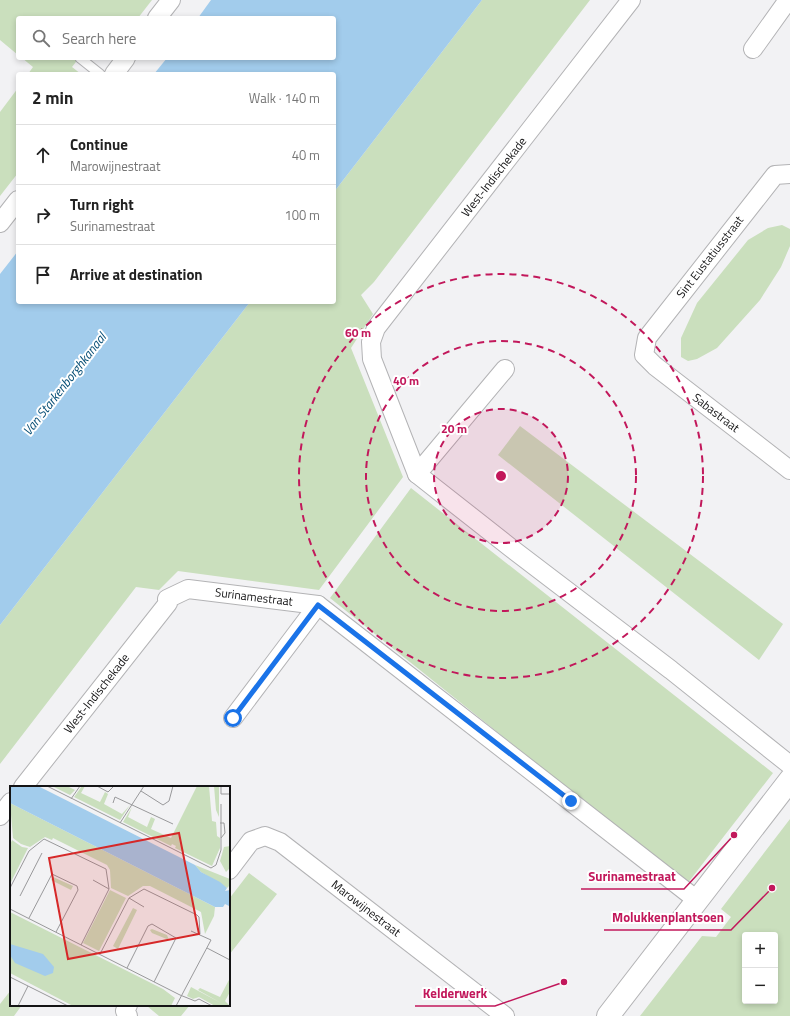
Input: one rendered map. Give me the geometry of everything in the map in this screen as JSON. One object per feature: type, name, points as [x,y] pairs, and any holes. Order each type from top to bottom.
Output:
[{"type":"street","points":[[159,16],[171,0]]},
{"type":"street","name":"West-Indischekade","points":[[417,474],[372,359],[371,342],[376,328],[631,0]]},
{"type":"street","points":[[753,49],[788,0]]},
{"type":"street","points":[[116,72],[124,60]]},
{"type":"street","name":"Sint Eustatiusstraat","points":[[644,355],[647,338],[775,175],[790,174]]},
{"type":"street","points":[[0,223],[16,203]]},
{"type":"street","name":"Sabastraat","points":[[644,355],[655,366],[790,470]]},
{"type":"street","points":[[505,369],[417,474],[671,670],[790,765]]},
{"type":"street","name":"Surinamestraat","points":[[167,599],[188,589],[318,605]]},
{"type":"street","name":"West-Indischekade","points":[[24,786],[168,603],[167,599]]},
{"type":"street","points":[[233,718],[318,605],[697,900]]},
{"type":"street","points":[[608,1016],[790,780]]},
{"type":"street","points":[[0,816],[10,803]]},
{"type":"street","name":"Marowijnestraat","points":[[230,869],[251,841],[265,836],[280,842],[505,1016]]},
{"type":"street","points":[[127,1006],[125,1010],[128,1016]]},
{"type":"lane","points":[[82,60],[98,72]]},
{"type":"green space","points":[[0,0],[152,0],[140,16],[16,16],[16,53],[0,40]]},
{"type":"green space","points":[[482,0],[590,0],[374,282],[361,295],[373,314],[351,348],[403,477],[319,590],[178,571],[159,590],[136,587],[0,764],[0,625],[248,304],[336,304],[336,189]]},
{"type":"green space","points":[[24,60],[77,60],[72,67],[78,72],[29,72],[33,67]]},
{"type":"green space","points":[[16,91],[16,176],[0,196],[0,112]]},
{"type":"green space","points":[[782,225],[790,229],[790,246],[781,267],[760,300],[717,348],[697,359],[688,361],[681,357],[681,338],[697,303],[748,240],[768,228]]},
{"type":"green space","points":[[520,426],[783,624],[759,660],[498,455]]},
{"type":"green space","points":[[411,488],[773,773],[687,884],[330,598]]},
{"type":"green space","points":[[790,819],[790,1016],[640,1016],[702,936],[716,937],[731,917],[721,909]]},
{"type":"green space","points":[[249,873],[277,894],[230,954],[230,898]]},
{"type":"green space","points":[[10,991],[10,1006],[21,1006],[14,1016],[0,1016],[0,1004]]},
{"type":"green space","points":[[147,1006],[189,1006],[181,1016],[159,1016]]},
{"type":"water","points":[[211,0],[482,0],[336,189],[336,72],[156,72],[165,60],[336,60],[336,16],[199,16]]},
{"type":"water","name":"Van Starkenborghkanaal","points":[[16,254],[16,304],[248,304],[0,625],[0,274]]},
{"type":"place","name":"Surinamestraat","points":[[734,835]]},
{"type":"place","name":"Molukkenplantsoen","points":[[772,888]]},
{"type":"place","name":"Kelderwerk","points":[[564,982]]},
{"type":"route","points":[[233,718],[318,605],[571,801]]}]
